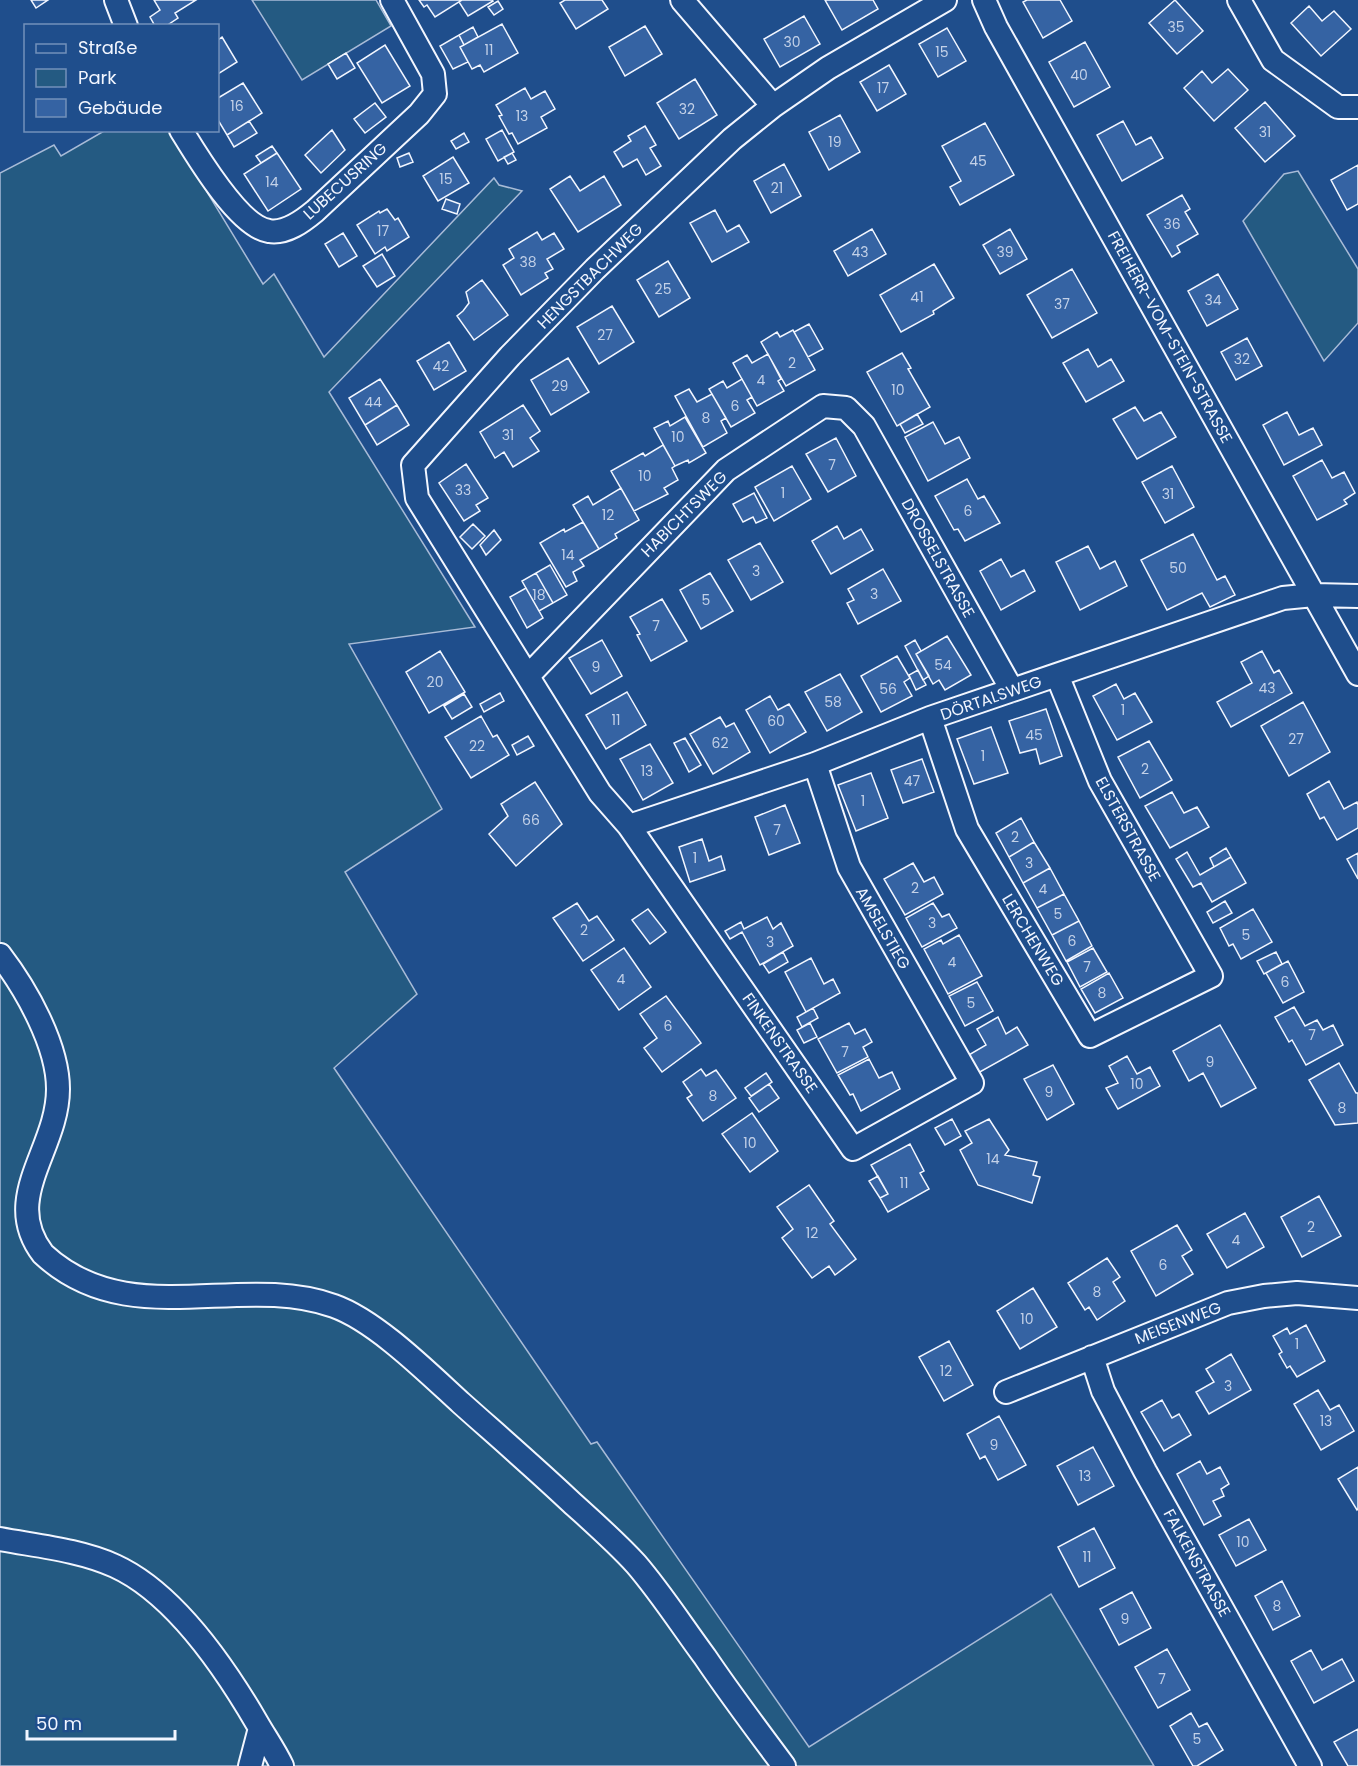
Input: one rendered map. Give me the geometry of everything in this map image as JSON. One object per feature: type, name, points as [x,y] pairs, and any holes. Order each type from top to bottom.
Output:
[{"type":"street","points":[[116,0],[125,24]]},
{"type":"street","name":"LUBECUSRING","points":[[182,132],[213,178],[240,214],[252,225],[269,231],[278,231],[301,221],[315,211],[419,114],[435,94],[433,74],[392,0]]},
{"type":"street","points":[[682,0],[773,106]]},
{"type":"street","name":"HENGSTBACHWEG","points":[[528,676],[499,634],[417,498],[414,465],[510,356],[595,269],[732,139],[773,106],[828,68],[945,0]]},
{"type":"street","name":"FREIHERR-VOM-STEIN-STRASSE","points":[[984,0],[996,27],[1358,674]]},
{"type":"street","points":[[1239,0],[1273,60],[1338,107],[1358,107]]},
{"type":"street","name":"HABICHTSWEG","points":[[528,676],[726,470],[823,406],[846,408],[864,426]]},
{"type":"street","name":"DROSSELSTRASSE","points":[[864,426],[1012,690]]},
{"type":"street","name":"DÖRTALSWEG","points":[[629,826],[815,764],[930,718],[1283,598],[1314,595],[1358,596]]},
{"type":"street","name":"ELSTERSTRASSE","points":[[1057,675],[1100,781],[1211,976]]},
{"type":"street","points":[[528,676],[600,793],[629,826]]},
{"type":"street","name":"LERCHENWEG","points":[[930,718],[967,830],[1090,1036],[1211,976]]},
{"type":"street","name":"AMSELSTIEG","points":[[815,764],[849,867],[972,1083]]},
{"type":"street","name":"FINKENSTRASSE","points":[[629,826],[853,1149],[972,1083]]},
{"type":"street","points":[[0,955],[36,1012],[57,1077],[54,1119],[24,1181],[19,1199],[23,1226],[42,1253],[74,1275],[97,1286],[118,1292],[169,1298],[276,1295],[307,1298],[335,1306],[364,1322],[446,1389],[595,1523],[635,1564],[784,1766]]},
{"type":"street","name":"MEISENWEG","points":[[1006,1392],[1183,1320],[1237,1301],[1298,1293],[1358,1299]]},
{"type":"street","name":"FALKENSTRASSE","points":[[1092,1357],[1102,1391],[1144,1471],[1310,1766]]},
{"type":"street","points":[[0,1539],[103,1561],[134,1576],[170,1607],[223,1668],[282,1766]]},
{"type":"street","points":[[250,1766],[260,1728]]},
{"type":"green space","points":[[252,0],[376,0],[391,26],[302,80]]},
{"type":"green space","points":[[102,132],[171,132],[263,284],[274,274],[324,357],[494,178],[499,185],[522,191],[329,392],[475,627],[349,644],[442,809],[345,872],[417,994],[334,1068],[591,1444],[597,1442],[809,1747],[1051,1594],[1154,1766],[0,1766],[0,173],[54,145],[61,156]]},
{"type":"green space","points":[[1298,171],[1358,269],[1358,323],[1324,361],[1243,221],[1284,174]]},
{"type":"building","points":[[31,0],[48,0],[36,8]]},
{"type":"building","points":[[154,0],[196,0],[175,13],[178,18],[169,24],[154,24],[150,17],[160,10]]},
{"type":"building","points":[[419,0],[462,0],[435,17],[427,5],[424,7]]},
{"type":"building","points":[[462,0],[493,1],[468,16],[459,2]]},
{"type":"building","points":[[565,0],[602,0],[608,9],[576,29],[560,3]]},
{"type":"building","points":[[825,0],[873,0],[878,9],[842,30]]},
{"type":"building","points":[[1060,0],[1072,21],[1043,38],[1023,2]]},
{"type":"building","points":[[1175,0],[1203,31],[1177,54],[1149,23]]},
{"type":"building","points":[[498,1],[503,9],[494,15],[488,7]]},
{"type":"building","points":[[1309,6],[1322,21],[1334,11],[1351,29],[1321,56],[1291,23]]},
{"type":"building","points":[[804,16],[820,44],[780,67],[764,39]]},
{"type":"building","points":[[502,24],[518,53],[484,72],[480,65],[472,69],[460,47]]},
{"type":"building","points":[[645,26],[662,54],[625,76],[609,47]]},
{"type":"building","points":[[473,27],[478,37],[464,45],[459,35]]},
{"type":"building","points":[[947,28],[966,61],[938,77],[919,44]]},
{"type":"building","points":[[459,35],[464,45],[460,47],[468,62],[453,69],[440,46]]},
{"type":"building","points":[[222,37],[237,62],[219,73],[219,39]]},
{"type":"building","points":[[1085,42],[1110,87],[1074,107],[1049,62]]},
{"type":"building","points":[[385,45],[410,86],[382,103],[357,63]]},
{"type":"building","points":[[346,53],[355,68],[337,79],[328,64]]},
{"type":"building","points":[[889,65],[906,94],[877,111],[860,82]]},
{"type":"building","points":[[1228,69],[1248,90],[1214,121],[1184,88],[1202,71],[1212,83]]},
{"type":"building","points":[[695,79],[717,115],[679,139],[657,103]]},
{"type":"building","points":[[243,83],[262,113],[227,135],[219,122],[219,97]]},
{"type":"building","points":[[525,88],[531,99],[545,91],[555,109],[541,117],[547,128],[518,144],[512,133],[509,134],[496,105]]},
{"type":"building","points":[[1265,102],[1295,136],[1265,162],[1235,128]]},
{"type":"building","points":[[375,103],[386,117],[365,133],[354,119]]},
{"type":"building","points":[[840,115],[860,152],[829,170],[809,132]]},
{"type":"building","points":[[249,121],[257,133],[234,147],[227,135]]},
{"type":"building","points":[[1123,121],[1136,145],[1151,137],[1163,158],[1122,181],[1097,135]]},
{"type":"building","points":[[985,123],[1014,175],[960,205],[950,187],[961,181],[942,146]]},
{"type":"building","points":[[645,126],[656,145],[650,148],[661,166],[646,175],[637,159],[623,167],[614,152],[631,141],[628,136]]},
{"type":"building","points":[[332,130],[345,150],[321,173],[305,155]]},
{"type":"building","points":[[502,130],[514,152],[498,161],[486,139]]},
{"type":"building","points":[[464,133],[469,142],[456,149],[451,141]]},
{"type":"building","points":[[272,146],[277,153],[261,163],[256,156]]},
{"type":"building","points":[[277,153],[301,189],[268,211],[244,174]]},
{"type":"building","points":[[409,153],[413,162],[400,167],[397,158]]},
{"type":"building","points":[[512,153],[516,160],[508,164],[504,157]]},
{"type":"building","points":[[453,157],[469,183],[438,201],[423,176]]},
{"type":"building","points":[[784,164],[801,196],[771,213],[754,181]]},
{"type":"building","points":[[1358,165],[1358,204],[1347,210],[1331,180]]},
{"type":"building","points":[[570,176],[580,191],[604,176],[621,205],[578,232],[550,189]]},
{"type":"building","points":[[1182,195],[1190,209],[1185,212],[1198,234],[1177,246],[1180,252],[1172,257],[1147,215]]},
{"type":"building","points":[[446,199],[460,204],[457,214],[442,209]]},
{"type":"building","points":[[387,209],[395,220],[398,218],[409,237],[387,251],[385,247],[375,254],[357,225],[379,211],[380,213]]},
{"type":"building","points":[[715,210],[727,232],[739,225],[749,242],[712,262],[690,223]]},
{"type":"building","points":[[872,229],[886,254],[848,276],[834,251]]},
{"type":"building","points":[[1010,229],[1027,259],[1000,274],[983,245]]},
{"type":"building","points":[[537,232],[542,240],[554,233],[564,249],[547,259],[553,269],[545,273],[548,278],[521,295],[503,265],[514,258],[509,249]]},
{"type":"building","points":[[343,233],[357,256],[339,267],[325,244]]},
{"type":"building","points":[[382,254],[395,276],[377,287],[363,266]]},
{"type":"building","points":[[668,261],[690,298],[659,317],[637,280]]},
{"type":"building","points":[[934,264],[954,298],[933,311],[934,314],[901,332],[880,295]]},
{"type":"building","points":[[1072,269],[1097,313],[1052,338],[1027,295]]},
{"type":"building","points":[[1218,274],[1238,309],[1207,326],[1188,291]]},
{"type":"building","points":[[482,280],[508,315],[474,340],[457,316],[469,303],[466,292]]},
{"type":"building","points":[[612,306],[634,342],[599,364],[577,327]]},
{"type":"building","points":[[809,324],[823,349],[808,357],[794,332]]},
{"type":"building","points":[[793,330],[815,370],[786,386],[761,342],[777,332],[780,337]]},
{"type":"building","points":[[1247,338],[1262,366],[1236,380],[1221,352]]},
{"type":"building","points":[[449,342],[466,371],[434,390],[417,361]]},
{"type":"building","points":[[1088,349],[1098,367],[1111,359],[1124,381],[1086,402],[1063,363]]},
{"type":"building","points":[[902,353],[911,368],[908,369],[930,407],[897,426],[867,372]]},
{"type":"building","points":[[768,354],[781,379],[778,381],[784,391],[757,406],[733,363],[747,355],[752,363]]},
{"type":"building","points":[[568,358],[589,392],[551,415],[531,380]]},
{"type":"building","points":[[380,379],[397,405],[365,425],[349,398]]},
{"type":"building","points":[[742,379],[752,397],[747,400],[755,413],[731,427],[709,389],[723,381],[727,388]]},
{"type":"building","points":[[689,389],[697,402],[712,394],[726,418],[721,421],[727,433],[703,447],[675,396]]},
{"type":"building","points":[[397,405],[409,425],[377,445],[365,425]]},
{"type":"building","points":[[523,405],[540,431],[530,438],[539,451],[513,467],[504,452],[495,458],[480,432]]},
{"type":"building","points":[[1135,407],[1144,421],[1161,412],[1176,437],[1137,459],[1113,419]]},
{"type":"building","points":[[1287,412],[1299,435],[1313,428],[1322,445],[1284,465],[1263,425]]},
{"type":"building","points":[[917,414],[923,424],[905,433],[900,424]]},
{"type":"building","points":[[685,417],[706,453],[689,463],[688,460],[675,466],[654,428],[668,421],[670,426]]},
{"type":"building","points":[[933,422],[945,444],[959,437],[970,458],[928,481],[905,437]]},
{"type":"building","points":[[836,438],[856,476],[828,492],[806,454]]},
{"type":"building","points":[[663,445],[675,466],[672,468],[678,480],[664,488],[668,494],[634,511],[611,471]]},
{"type":"building","points":[[1322,460],[1332,478],[1344,472],[1355,493],[1344,500],[1347,504],[1317,520],[1293,476]]},
{"type":"building","points":[[466,464],[488,498],[476,505],[480,511],[464,521],[439,483]]},
{"type":"building","points":[[792,466],[811,499],[774,521],[755,487]]},
{"type":"building","points":[[1172,466],[1194,507],[1165,523],[1142,482]]},
{"type":"building","points":[[967,479],[978,499],[984,496],[1000,523],[965,541],[958,529],[954,530],[935,496]]},
{"type":"building","points":[[621,488],[639,520],[615,534],[617,538],[599,549],[573,505],[588,496],[593,505]]},
{"type":"building","points":[[754,493],[767,518],[756,523],[753,517],[743,522],[733,504]]},
{"type":"building","points":[[583,522],[599,549],[580,560],[584,566],[573,572],[577,581],[566,587],[540,543],[564,529],[565,532]]},
{"type":"building","points":[[473,524],[485,536],[472,549],[460,537]]},
{"type":"building","points":[[837,526],[844,539],[861,529],[873,550],[831,574],[812,541]]},
{"type":"building","points":[[494,530],[501,540],[486,555],[480,545]]},
{"type":"building","points":[[1193,534],[1217,580],[1225,576],[1235,595],[1210,607],[1202,593],[1167,610],[1141,560]]},
{"type":"building","points":[[760,543],[783,582],[751,600],[728,560]]},
{"type":"building","points":[[1088,546],[1100,569],[1115,561],[1127,586],[1080,610],[1056,562]]},
{"type":"building","points":[[1001,559],[1011,577],[1024,570],[1035,591],[1001,610],[980,571]]},
{"type":"building","points":[[550,565],[567,595],[553,603],[536,573]]},
{"type":"building","points":[[883,569],[901,601],[858,624],[847,603],[854,600],[848,589]]},
{"type":"building","points":[[536,573],[553,603],[539,611],[522,581]]},
{"type":"building","points":[[710,573],[733,611],[701,629],[680,590]]},
{"type":"building","points":[[526,588],[543,618],[527,628],[510,597]]},
{"type":"building","points":[[662,599],[687,641],[651,661],[630,617]]},
{"type":"building","points":[[947,636],[971,675],[945,690],[939,680],[933,684],[916,654]]},
{"type":"building","points":[[602,640],[622,676],[591,694],[569,658]]},
{"type":"building","points":[[915,640],[921,651],[916,654],[929,676],[923,680],[905,646]]},
{"type":"building","points":[[440,651],[465,692],[429,713],[406,672]]},
{"type":"building","points":[[1262,651],[1274,673],[1279,670],[1292,693],[1231,727],[1217,702],[1252,683],[1241,662]]},
{"type":"building","points":[[897,656],[910,678],[904,682],[912,696],[881,712],[861,676]]},
{"type":"building","points":[[918,670],[926,685],[916,690],[909,675]]},
{"type":"building","points":[[840,674],[862,712],[827,731],[805,692]]},
{"type":"building","points":[[1116,684],[1124,699],[1135,693],[1152,722],[1117,740],[1093,696]]},
{"type":"building","points":[[627,692],[646,725],[606,749],[586,715]]},
{"type":"building","points":[[500,693],[504,701],[484,712],[480,704]]},
{"type":"building","points":[[464,694],[472,707],[452,719],[444,706]]},
{"type":"building","points":[[770,696],[778,710],[789,704],[806,732],[770,753],[746,710]]},
{"type":"building","points":[[1303,702],[1330,752],[1289,776],[1261,726]]},
{"type":"building","points":[[1046,709],[1062,756],[1040,764],[1036,749],[1020,753],[1009,721]]},
{"type":"building","points":[[481,716],[493,737],[497,735],[509,755],[471,778],[445,737]]},
{"type":"building","points":[[720,717],[726,727],[734,723],[750,752],[713,774],[690,734]]},
{"type":"building","points":[[991,727],[1008,773],[974,784],[957,739]]},
{"type":"building","points":[[528,736],[534,746],[517,755],[512,745]]},
{"type":"building","points":[[685,738],[701,765],[689,772],[674,743]]},
{"type":"building","points":[[1149,741],[1172,780],[1140,798],[1118,757]]},
{"type":"building","points":[[650,744],[673,783],[643,800],[620,759]]},
{"type":"building","points":[[922,759],[934,792],[903,803],[891,770]]},
{"type":"building","points":[[871,773],[888,818],[856,831],[838,785]]},
{"type":"building","points":[[1329,781],[1344,809],[1357,802],[1358,805],[1358,828],[1337,840],[1324,817],[1320,819],[1307,794]]},
{"type":"building","points":[[535,782],[562,824],[516,866],[489,834],[508,816],[501,804]]},
{"type":"building","points":[[1172,792],[1184,813],[1197,807],[1209,827],[1170,848],[1145,806]]},
{"type":"building","points":[[785,805],[800,843],[769,855],[755,817]]},
{"type":"building","points":[[1021,818],[1034,842],[1009,857],[996,833]]},
{"type":"building","points":[[702,839],[709,861],[721,856],[725,870],[690,882],[679,847]]},
{"type":"building","points":[[1034,842],[1050,868],[1023,883],[1009,857]]},
{"type":"building","points":[[1226,848],[1231,857],[1214,867],[1210,858]]},
{"type":"building","points":[[1187,852],[1200,875],[1231,857],[1246,883],[1212,902],[1201,883],[1193,887],[1176,859]]},
{"type":"building","points":[[1358,853],[1358,879],[1347,859]]},
{"type":"building","points":[[913,863],[924,882],[934,877],[943,894],[905,915],[884,879]]},
{"type":"building","points":[[1050,868],[1064,894],[1037,908],[1023,883]]},
{"type":"building","points":[[1064,894],[1079,921],[1052,935],[1037,908]]},
{"type":"building","points":[[1225,901],[1232,913],[1213,923],[1207,912]]},
{"type":"building","points":[[577,903],[589,921],[597,916],[614,940],[583,961],[553,918]]},
{"type":"building","points":[[933,903],[942,917],[949,914],[957,928],[922,947],[906,918]]},
{"type":"building","points":[[648,909],[666,932],[650,944],[632,920]]},
{"type":"building","points":[[1253,909],[1272,942],[1241,959],[1233,944],[1229,946],[1220,928]]},
{"type":"building","points":[[767,917],[773,929],[781,923],[793,946],[760,965],[742,932],[730,939],[725,931],[741,922],[744,929]]},
{"type":"building","points":[[1079,921],[1092,946],[1066,961],[1052,935]]},
{"type":"building","points":[[959,935],[982,976],[948,994],[924,949],[941,940],[943,944]]},
{"type":"building","points":[[624,948],[651,987],[619,1010],[591,970]]},
{"type":"building","points":[[1093,948],[1107,972],[1080,987],[1067,962]]},
{"type":"building","points":[[783,952],[788,962],[769,973],[763,964]]},
{"type":"building","points":[[1276,952],[1282,964],[1264,974],[1257,961]]},
{"type":"building","points":[[811,958],[824,984],[833,979],[840,993],[806,1012],[785,972]]},
{"type":"building","points":[[1288,961],[1304,992],[1283,1003],[1266,973]]},
{"type":"building","points":[[1109,973],[1123,998],[1095,1013],[1081,989]]},
{"type":"building","points":[[977,982],[993,1011],[965,1026],[949,996]]},
{"type":"building","points":[[666,996],[701,1043],[662,1072],[644,1048],[657,1038],[640,1014]]},
{"type":"building","points":[[1294,1007],[1305,1026],[1317,1020],[1323,1030],[1333,1025],[1343,1045],[1306,1065],[1292,1040],[1289,1042],[1275,1017]]},
{"type":"building","points":[[813,1008],[818,1018],[802,1027],[797,1017]]},
{"type":"building","points":[[998,1017],[1006,1034],[1017,1027],[1028,1045],[978,1073],[967,1056],[986,1045],[977,1029]]},
{"type":"building","points":[[810,1023],[817,1037],[804,1043],[797,1030]]},
{"type":"building","points":[[849,1023],[855,1034],[865,1029],[872,1042],[863,1047],[868,1057],[837,1073],[818,1039]]},
{"type":"building","points":[[1220,1025],[1256,1088],[1221,1107],[1203,1073],[1189,1081],[1173,1051]]},
{"type":"building","points":[[1127,1056],[1137,1074],[1150,1067],[1160,1086],[1118,1109],[1106,1088],[1118,1083],[1109,1066]]},
{"type":"building","points":[[869,1059],[879,1078],[892,1072],[900,1089],[861,1111],[853,1094],[850,1095],[838,1075]]},
{"type":"building","points":[[1339,1063],[1358,1093],[1358,1123],[1335,1125],[1309,1080]]},
{"type":"building","points":[[1053,1065],[1074,1104],[1047,1120],[1024,1079]]},
{"type":"building","points":[[701,1069],[706,1076],[716,1070],[736,1098],[703,1121],[687,1098],[692,1095],[683,1082]]},
{"type":"building","points":[[766,1073],[772,1082],[751,1096],[745,1088]]},
{"type":"building","points":[[769,1084],[779,1098],[759,1112],[749,1098]]},
{"type":"building","points":[[752,1113],[778,1151],[750,1172],[722,1134]]},
{"type":"building","points":[[952,1119],[961,1136],[945,1145],[935,1128]]},
{"type":"building","points":[[989,1119],[1009,1150],[1005,1155],[1037,1162],[1033,1175],[1040,1177],[1032,1203],[978,1185],[960,1150],[972,1143],[965,1131]]},
{"type":"building","points":[[910,1144],[924,1171],[920,1173],[929,1189],[888,1212],[880,1198],[888,1194],[871,1165]]},
{"type":"building","points":[[878,1176],[888,1194],[880,1198],[869,1181]]},
{"type":"building","points":[[809,1185],[834,1221],[830,1224],[856,1259],[835,1275],[829,1266],[812,1278],[782,1238],[793,1229],[777,1207]]},
{"type":"building","points":[[1319,1196],[1341,1236],[1302,1257],[1281,1217]]},
{"type":"building","points":[[1245,1213],[1264,1247],[1227,1268],[1207,1234]]},
{"type":"building","points":[[1177,1225],[1192,1250],[1182,1256],[1193,1274],[1156,1296],[1131,1251]]},
{"type":"building","points":[[1107,1258],[1120,1277],[1113,1282],[1125,1301],[1097,1320],[1089,1307],[1085,1310],[1068,1283]]},
{"type":"building","points":[[1033,1288],[1057,1327],[1020,1349],[997,1311]]},
{"type":"building","points":[[1306,1325],[1325,1361],[1297,1377],[1290,1366],[1287,1368],[1279,1354],[1282,1352],[1273,1336],[1287,1328],[1290,1334]]},
{"type":"building","points":[[949,1341],[973,1385],[944,1401],[919,1357]]},
{"type":"building","points":[[1231,1354],[1251,1390],[1209,1414],[1196,1392],[1214,1382],[1206,1369]]},
{"type":"building","points":[[1318,1390],[1330,1410],[1339,1405],[1354,1431],[1321,1450],[1294,1404]]},
{"type":"building","points":[[1162,1400],[1172,1418],[1179,1414],[1191,1435],[1164,1451],[1141,1412]]},
{"type":"building","points":[[999,1416],[1026,1465],[998,1480],[985,1456],[980,1459],[967,1434]]},
{"type":"building","points":[[1093,1447],[1114,1486],[1078,1505],[1057,1466]]},
{"type":"building","points":[[1200,1461],[1207,1474],[1220,1467],[1229,1484],[1221,1489],[1224,1496],[1213,1501],[1221,1516],[1204,1525],[1177,1474]]},
{"type":"building","points":[[1358,1467],[1358,1509],[1357,1510],[1338,1479]]},
{"type":"building","points":[[1249,1519],[1266,1550],[1236,1566],[1219,1535]]},
{"type":"building","points":[[1094,1528],[1115,1568],[1079,1587],[1058,1547]]},
{"type":"building","points":[[1282,1581],[1300,1616],[1273,1630],[1255,1596]]},
{"type":"building","points":[[1132,1592],[1151,1628],[1119,1645],[1100,1609]]},
{"type":"building","points":[[1167,1649],[1190,1690],[1158,1708],[1135,1667]]},
{"type":"building","points":[[1311,1650],[1322,1670],[1342,1659],[1354,1681],[1314,1703],[1291,1661]]},
{"type":"building","points":[[1191,1713],[1199,1727],[1207,1723],[1223,1750],[1197,1766],[1193,1766],[1170,1726]]},
{"type":"building","points":[[1358,1729],[1358,1766],[1348,1766],[1334,1742]]}]
